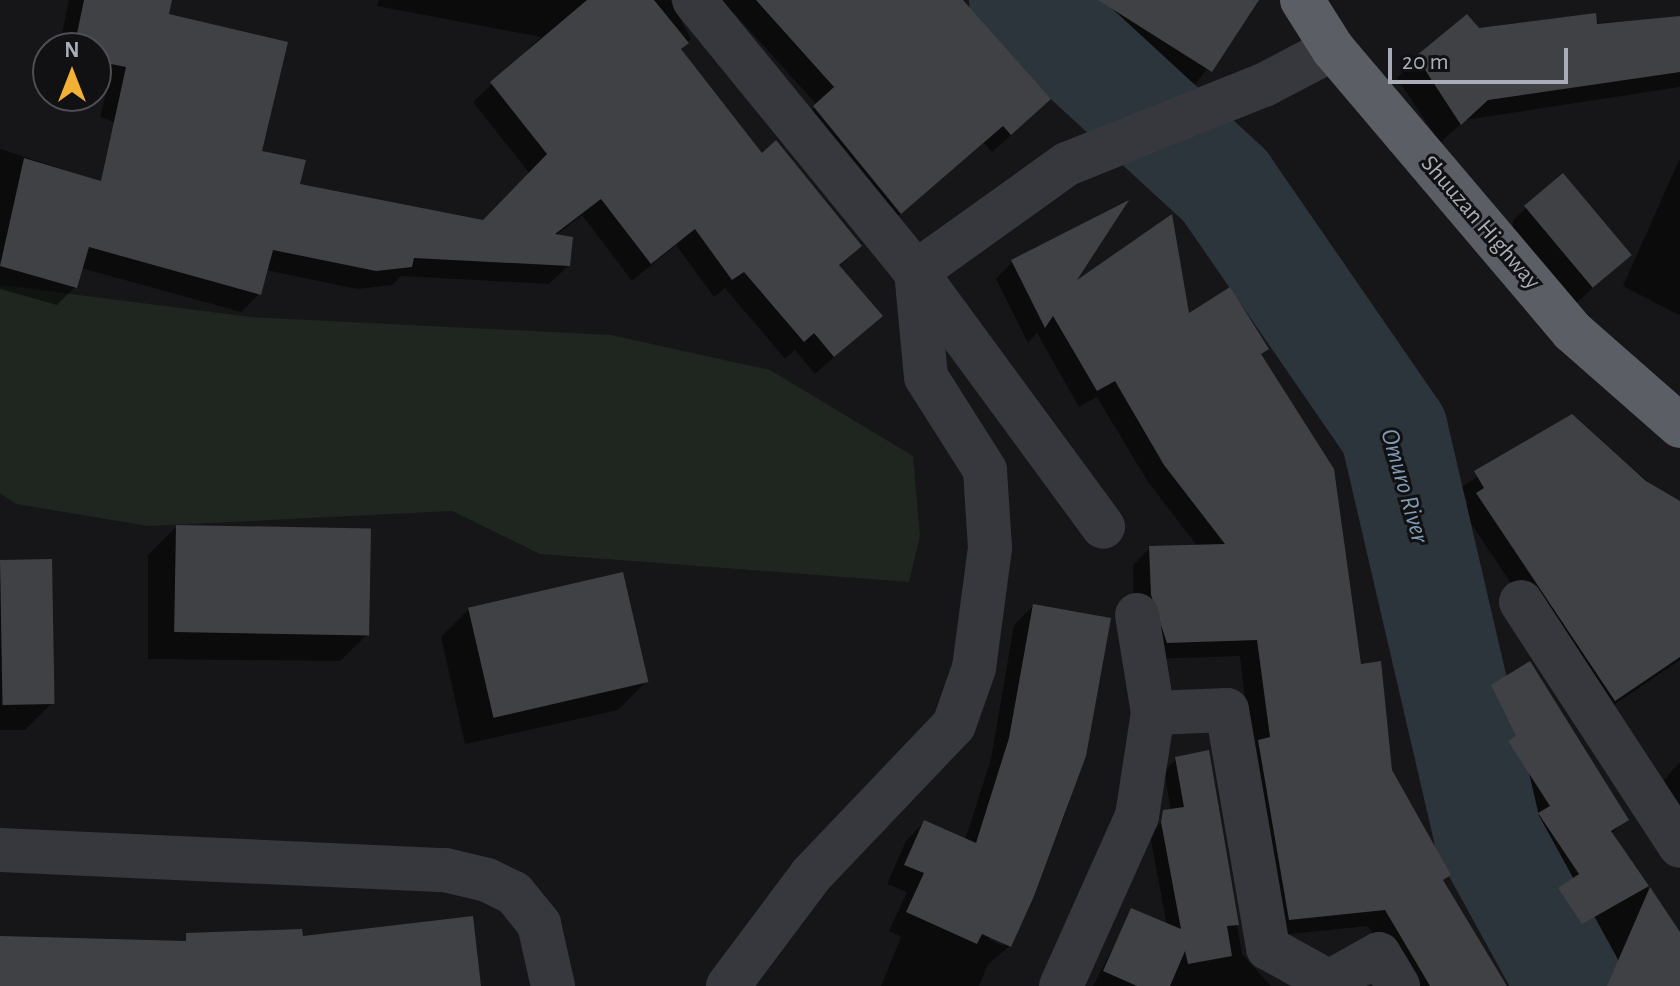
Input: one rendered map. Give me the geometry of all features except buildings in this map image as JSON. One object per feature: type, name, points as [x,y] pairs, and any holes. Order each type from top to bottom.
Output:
[{"type":"highway","name":"Shuuzan Highway","points":[[1302,0],[1333,49],[1572,331],[1680,426]]},
{"type":"street","points":[[694,0],[778,112],[916,272],[1103,527]]},
{"type":"street","points":[[916,272],[1067,164],[1110,151],[1264,85],[1333,49]]},
{"type":"street","points":[[728,986],[811,875],[954,725],[974,668],[990,548],[985,470],[926,377],[916,272]]},
{"type":"street","points":[[1521,602],[1680,846]]},
{"type":"street","points":[[1061,986],[1137,816],[1153,713],[1137,615]]},
{"type":"street","points":[[1153,713],[1227,710],[1268,948],[1328,984],[1379,954],[1398,986]]},
{"type":"street","points":[[0,850],[445,870],[487,880],[514,893],[539,924],[553,986]]},
{"type":"shaded area","points":[[0,285],[251,317],[611,335],[770,370],[913,456],[920,536],[909,582],[540,554],[452,511],[148,526],[16,504],[0,493]]},
{"type":"waterway","name":"Omuro River","points":[[1023,0],[1225,186],[1394,431],[1488,835],[1571,986]]}]
